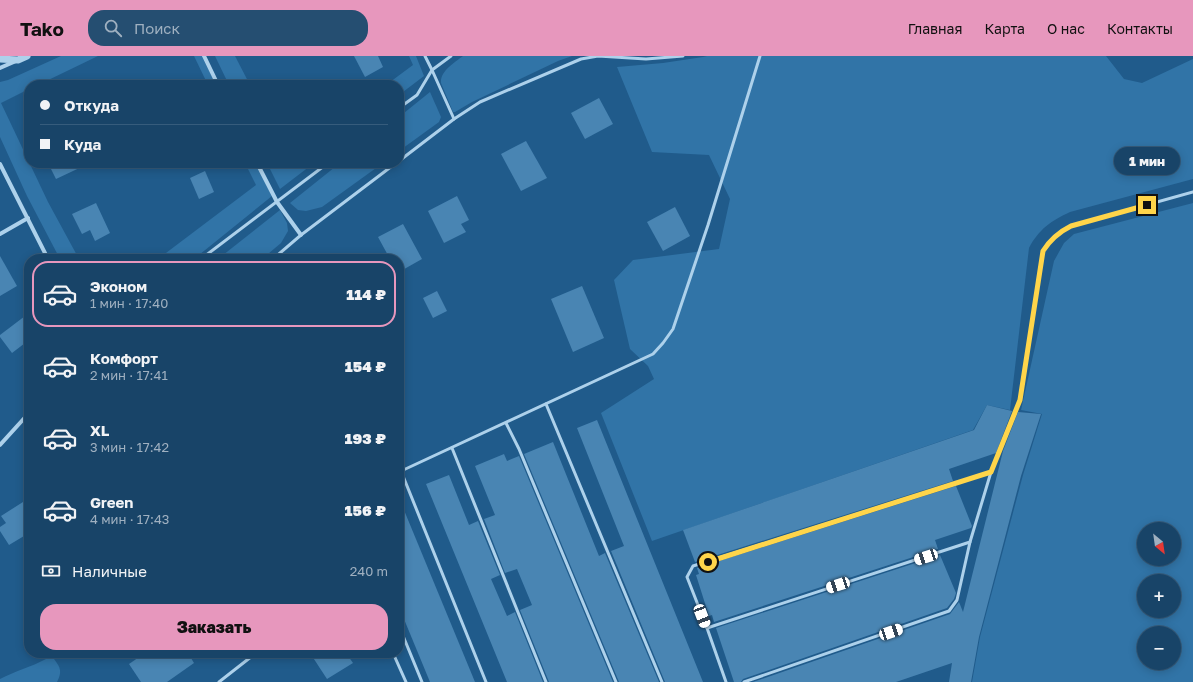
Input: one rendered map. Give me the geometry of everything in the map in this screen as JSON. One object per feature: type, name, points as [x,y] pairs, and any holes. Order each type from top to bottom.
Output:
[{"type":"street","points":[[0,68],[27,56]]},
{"type":"street","points":[[204,56],[216,80]]},
{"type":"street","points":[[0,59],[18,60]]},
{"type":"street","points":[[0,164],[46,254]]},
{"type":"street","points":[[260,168],[278,202],[301,235]]},
{"type":"street","points":[[0,234],[28,218]]},
{"type":"street","points":[[0,445],[24,419]]},
{"type":"lane","points":[[425,56],[454,119]]},
{"type":"lane","points":[[404,104],[417,95],[432,70],[452,56]]},
{"type":"lane","points":[[404,156],[454,119],[480,102],[581,59],[598,56],[646,59],[683,56]]},
{"type":"lane","points":[[404,470],[653,354],[663,343],[673,329],[708,225],[760,56]]},
{"type":"lane","points":[[208,254],[322,168]]},
{"type":"lane","points":[[279,254],[301,235],[389,168]]},
{"type":"lane","points":[[744,682],[949,612],[957,600],[970,542],[991,472],[1020,400],[1043,251],[1049,242],[1062,230],[1071,226],[1193,192]]},
{"type":"lane","points":[[546,404],[662,682]]},
{"type":"lane","points":[[506,422],[519,449],[616,682]]},
{"type":"lane","points":[[452,448],[546,682]]},
{"type":"lane","points":[[726,682],[687,577],[693,566],[991,472]]},
{"type":"lane","points":[[404,482],[486,682]]},
{"type":"lane","points":[[707,628],[970,542]]},
{"type":"lane","points":[[404,638],[422,682]]},
{"type":"lane","points":[[219,682],[250,658]]},
{"type":"lane","points":[[395,658],[406,682]]},
{"type":"shaded area","points":[[61,56],[98,56],[48,80],[24,80],[24,92],[1,103],[24,151],[24,168],[32,168],[48,202],[76,254],[57,254],[27,196],[0,137],[0,82],[8,80]]},
{"type":"shaded area","points":[[194,56],[202,56],[214,80],[206,80]]},
{"type":"shaded area","points":[[215,56],[235,56],[247,80],[227,80]]},
{"type":"shaded area","points":[[409,56],[416,56],[424,76],[404,91],[404,80],[393,80],[413,65]]},
{"type":"shaded area","points":[[463,56],[572,56],[558,61],[453,112],[441,83],[441,79],[445,71]]},
{"type":"shaded area","points":[[707,56],[1106,56],[1124,79],[1142,83],[1193,59],[1193,179],[1070,212],[1051,222],[1033,241],[1029,248],[1010,410],[987,405],[973,430],[652,541],[601,413],[654,379],[648,366],[630,349],[614,280],[633,260],[719,249],[730,199],[709,155],[652,152],[617,67],[663,63]]},
{"type":"shaded area","points":[[430,92],[441,117],[439,122],[404,147],[404,113]]},
{"type":"shaded area","points":[[248,168],[258,168],[272,196],[200,254],[165,254],[256,185]]},
{"type":"shaded area","points":[[270,168],[307,168],[280,189]]},
{"type":"shaded area","points":[[334,168],[376,168],[322,207],[306,211],[298,210],[290,203]]},
{"type":"shaded area","points":[[1193,203],[1193,682],[972,682],[980,637],[1023,475],[1042,414],[1021,410],[1054,261],[1064,243],[1074,234]]},
{"type":"shaded area","points":[[280,210],[287,223],[288,231],[281,243],[268,254],[224,254]]},
{"type":"shaded area","points":[[46,659],[54,659],[58,665],[60,675],[57,682],[0,682],[0,679]]},
{"type":"building","points":[[354,56],[378,56],[383,67],[365,77]]},
{"type":"building","points":[[599,98],[613,124],[585,139],[571,113]]},
{"type":"building","points":[[526,141],[547,178],[521,191],[501,154]]},
{"type":"building","points":[[50,168],[79,168],[56,179]]},
{"type":"building","points":[[205,171],[214,192],[199,199],[190,178]]},
{"type":"building","points":[[457,196],[469,220],[461,224],[466,232],[444,243],[428,211]]},
{"type":"building","points":[[96,203],[110,233],[95,241],[90,230],[82,234],[72,214]]},
{"type":"building","points":[[675,207],[690,236],[663,251],[647,222]]},
{"type":"building","points":[[403,224],[422,259],[404,269],[404,254],[387,254],[378,237]]},
{"type":"building","points":[[0,256],[17,286],[0,296]]},
{"type":"building","points":[[582,286],[604,338],[573,352],[551,299]]},
{"type":"building","points":[[437,291],[447,311],[433,318],[423,298]]},
{"type":"building","points":[[24,317],[24,344],[12,353],[0,335]]},
{"type":"building","points":[[987,405],[1012,411],[996,453],[949,469],[953,481],[695,562],[683,530],[974,430]]},
{"type":"building","points":[[1018,412],[1041,414],[1021,476],[979,637],[971,682],[949,682],[952,663],[896,682],[753,682],[950,614],[959,602],[963,612],[1003,451]]},
{"type":"building","points":[[597,420],[703,682],[665,682],[611,551],[624,546],[577,428]]},
{"type":"building","points":[[553,442],[599,556],[605,553],[659,682],[619,682],[524,454]]},
{"type":"building","points":[[504,454],[507,461],[519,456],[613,682],[549,682],[520,610],[532,605],[517,569],[505,573],[484,519],[495,515],[475,466]]},
{"type":"building","points":[[449,475],[469,525],[478,521],[500,575],[491,579],[507,616],[515,612],[543,682],[507,682],[426,484]]},
{"type":"building","points":[[956,486],[972,526],[971,528],[935,540],[938,549],[714,622],[712,615],[709,616],[696,575],[699,574],[697,568]]},
{"type":"building","points":[[23,502],[24,536],[9,545],[0,531],[0,527],[6,523],[1,516]]},
{"type":"building","points":[[404,510],[475,682],[430,682],[404,619]]},
{"type":"building","points":[[940,555],[956,593],[954,599],[947,608],[743,679],[741,682],[734,682],[716,628]]},
{"type":"building","points":[[138,658],[191,658],[194,663],[167,682],[141,682],[129,664]]},
{"type":"building","points":[[313,658],[350,658],[353,663],[327,679]]},
{"type":"route","points":[[708,562],[991,472],[1020,400],[1043,251],[1049,242],[1062,230],[1071,226],[1147,205]]}]
